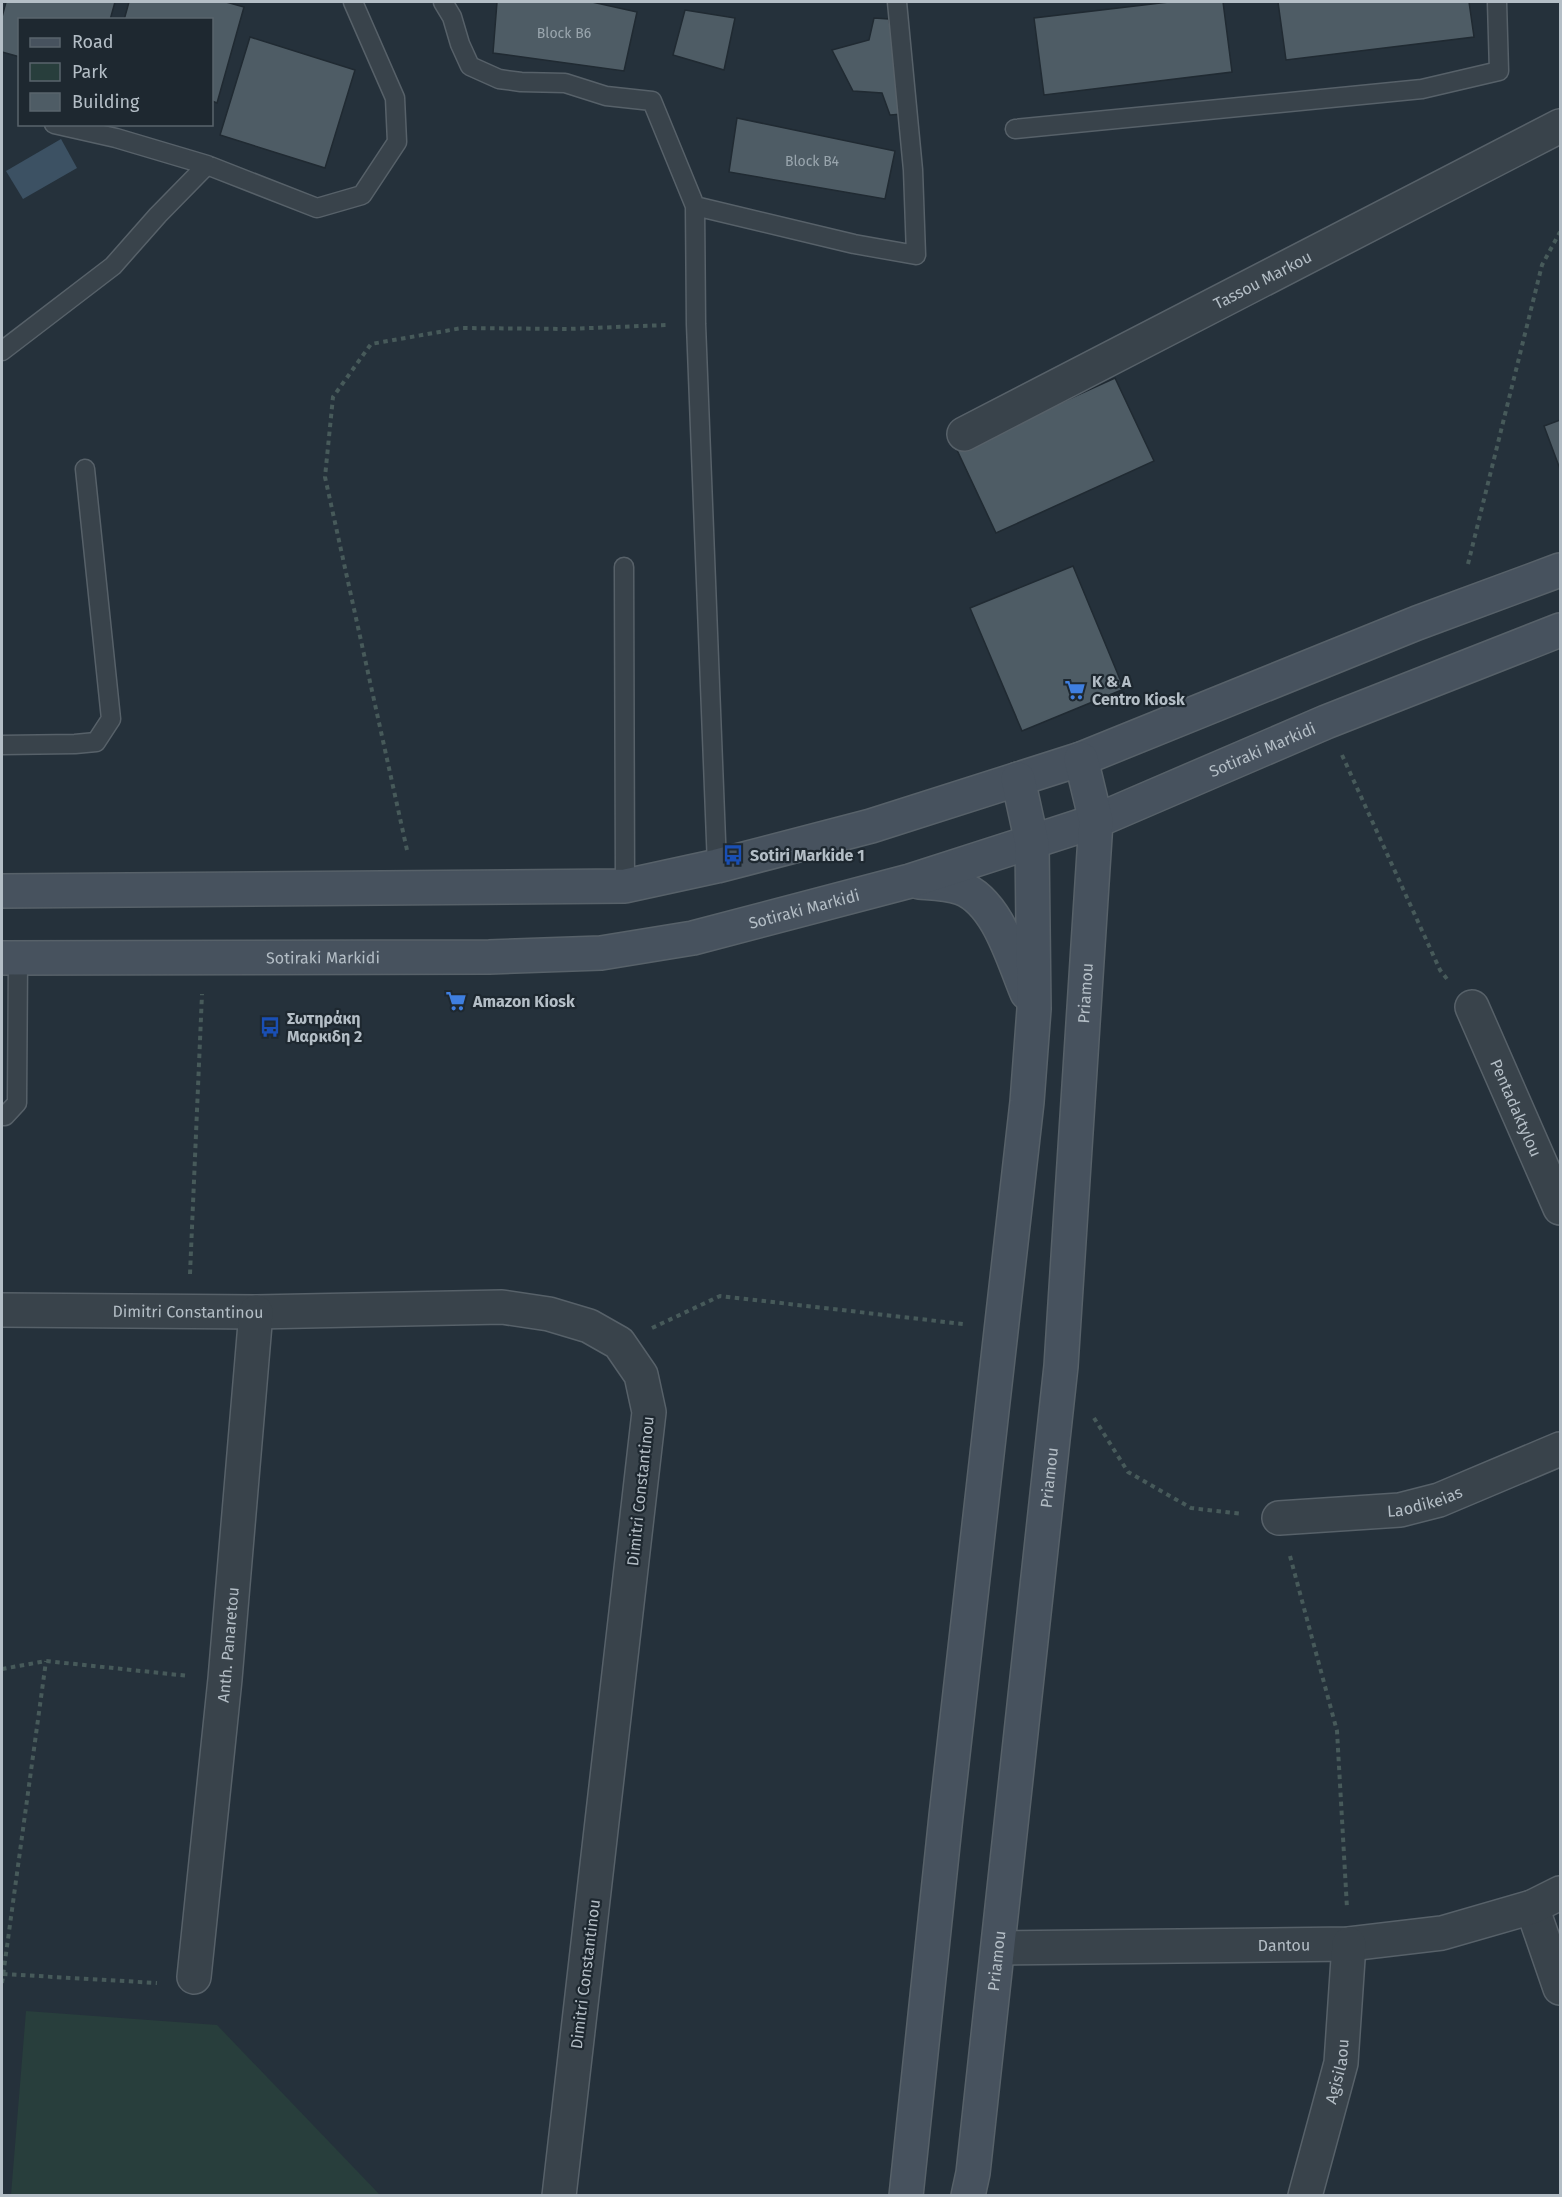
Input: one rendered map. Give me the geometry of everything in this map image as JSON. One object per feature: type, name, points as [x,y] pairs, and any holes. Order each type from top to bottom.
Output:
[{"type":"street","name":"Tassou Markou","points":[[964,434],[1560,126]]},
{"type":"street","points":[[2,891],[625,886],[717,866],[871,826],[1081,759],[1560,570]]},
{"type":"street","name":"Sotiraki Markidi","points":[[10,958],[478,957],[601,953],[693,938],[910,881],[1096,821],[1326,722],[1560,630]]},
{"type":"street","name":"Priamou","points":[[968,2196],[973,2174],[999,1947],[1061,1366],[1096,821],[1081,759]]},
{"type":"street","points":[[906,2196],[1028,1102],[1034,1009],[1032,843],[1018,779]]},
{"type":"street","points":[[910,881],[943,884],[963,889],[983,902],[1001,930],[1034,1009]]},
{"type":"street","name":"Pentadaktylou","points":[[1472,1007],[1560,1208]]},
{"type":"street","name":"Dimitri Constantinou","points":[[2,1310],[256,1312],[502,1307],[549,1314],[589,1326],[619,1343],[641,1375],[649,1412],[559,2196]]},
{"type":"street","name":"Anth. Panaretou","points":[[194,1977],[225,1679],[256,1312]]},
{"type":"street","name":"Laodikeias","points":[[1279,1518],[1400,1510],[1439,1500],[1560,1449]]},
{"type":"street","points":[[1546,1900],[1560,1988]]},
{"type":"street","name":"Dantou","points":[[999,1947],[1349,1944],[1442,1933],[1546,1900]]},
{"type":"street","name":"Agisilaou","points":[[1305,2196],[1341,2063],[1349,1944]]},
{"type":"lane","points":[[63,126],[116,138],[207,165],[316,208],[362,195],[397,142],[395,98],[353,2]]},
{"type":"lane","points":[[443,2],[452,17],[460,44],[470,66],[499,79],[565,83],[606,96],[652,101],[695,206],[696,324],[717,866]]},
{"type":"lane","points":[[695,206],[854,244],[916,255],[913,170],[897,2]]},
{"type":"lane","points":[[1015,129],[1422,89],[1499,71],[1497,2]]},
{"type":"lane","points":[[2,351],[113,266],[158,215],[207,165]]},
{"type":"lane","points":[[2,745],[96,742],[111,719],[85,469]]},
{"type":"lane","points":[[624,567],[625,886]]},
{"type":"lane","points":[[2,1116],[5,1116],[17,1103],[10,958]]},
{"type":"path","points":[[1457,609],[1542,264],[1560,232]]},
{"type":"path","points":[[416,888],[325,477],[333,397],[371,344],[462,328],[567,329],[696,324]]},
{"type":"path","points":[[1326,722],[1440,970],[1472,1007]]},
{"type":"path","points":[[189,1311],[204,957]]},
{"type":"path","points":[[619,1343],[720,1296],[1002,1328]]},
{"type":"path","points":[[1091,1413],[1128,1472],[1191,1508],[1279,1518],[1337,1731],[1349,1944]]},
{"type":"path","points":[[2,1669],[46,1661],[225,1679]]},
{"type":"path","points":[[2,1983],[46,1661]]},
{"type":"path","points":[[3,1974],[174,1984],[194,1977]]},
{"type":"green space","points":[[26,2011],[217,2025],[380,2195],[11,2195]]},
{"type":"water","points":[[61,139],[77,168],[23,199],[6,171]]},
{"type":"building","points":[[6,2],[115,2],[111,18],[18,18],[18,56],[2,52],[2,17]]},
{"type":"building","points":[[129,2],[226,2],[244,7],[217,103],[213,101],[213,18],[125,18]]},
{"type":"building","points":[[497,2],[592,2],[637,12],[624,71],[493,53]]},
{"type":"building","points":[[1169,2],[1223,2],[1232,72],[1044,95],[1034,18]]},
{"type":"building","points":[[1278,2],[1469,2],[1474,37],[1286,60]]},
{"type":"building","points":[[685,10],[735,18],[724,70],[673,55]]},
{"type":"building","points":[[874,18],[889,19],[903,114],[890,115],[882,93],[853,91],[832,50],[869,40]]},
{"type":"building","points":[[250,37],[355,70],[325,168],[220,135]]},
{"type":"building","points":[[737,118],[895,151],[885,199],[729,172]]},
{"type":"building","points":[[1115,378],[1154,461],[996,533],[957,450]]},
{"type":"building","points":[[1560,420],[1560,469],[1544,426]]},
{"type":"building","points":[[1073,566],[1124,689],[1022,731],[970,608]]},
{"type":"place","name":"K & A Centro Kiosk","points":[[1075,690]]},
{"type":"place","name":"Sotiri Markide 1","points":[[733,855]]},
{"type":"place","name":"Amazon Kiosk","points":[[456,1001]]},
{"type":"place","name":"Σωτηράκη Μαρκιδη 2","points":[[270,1027]]}]
